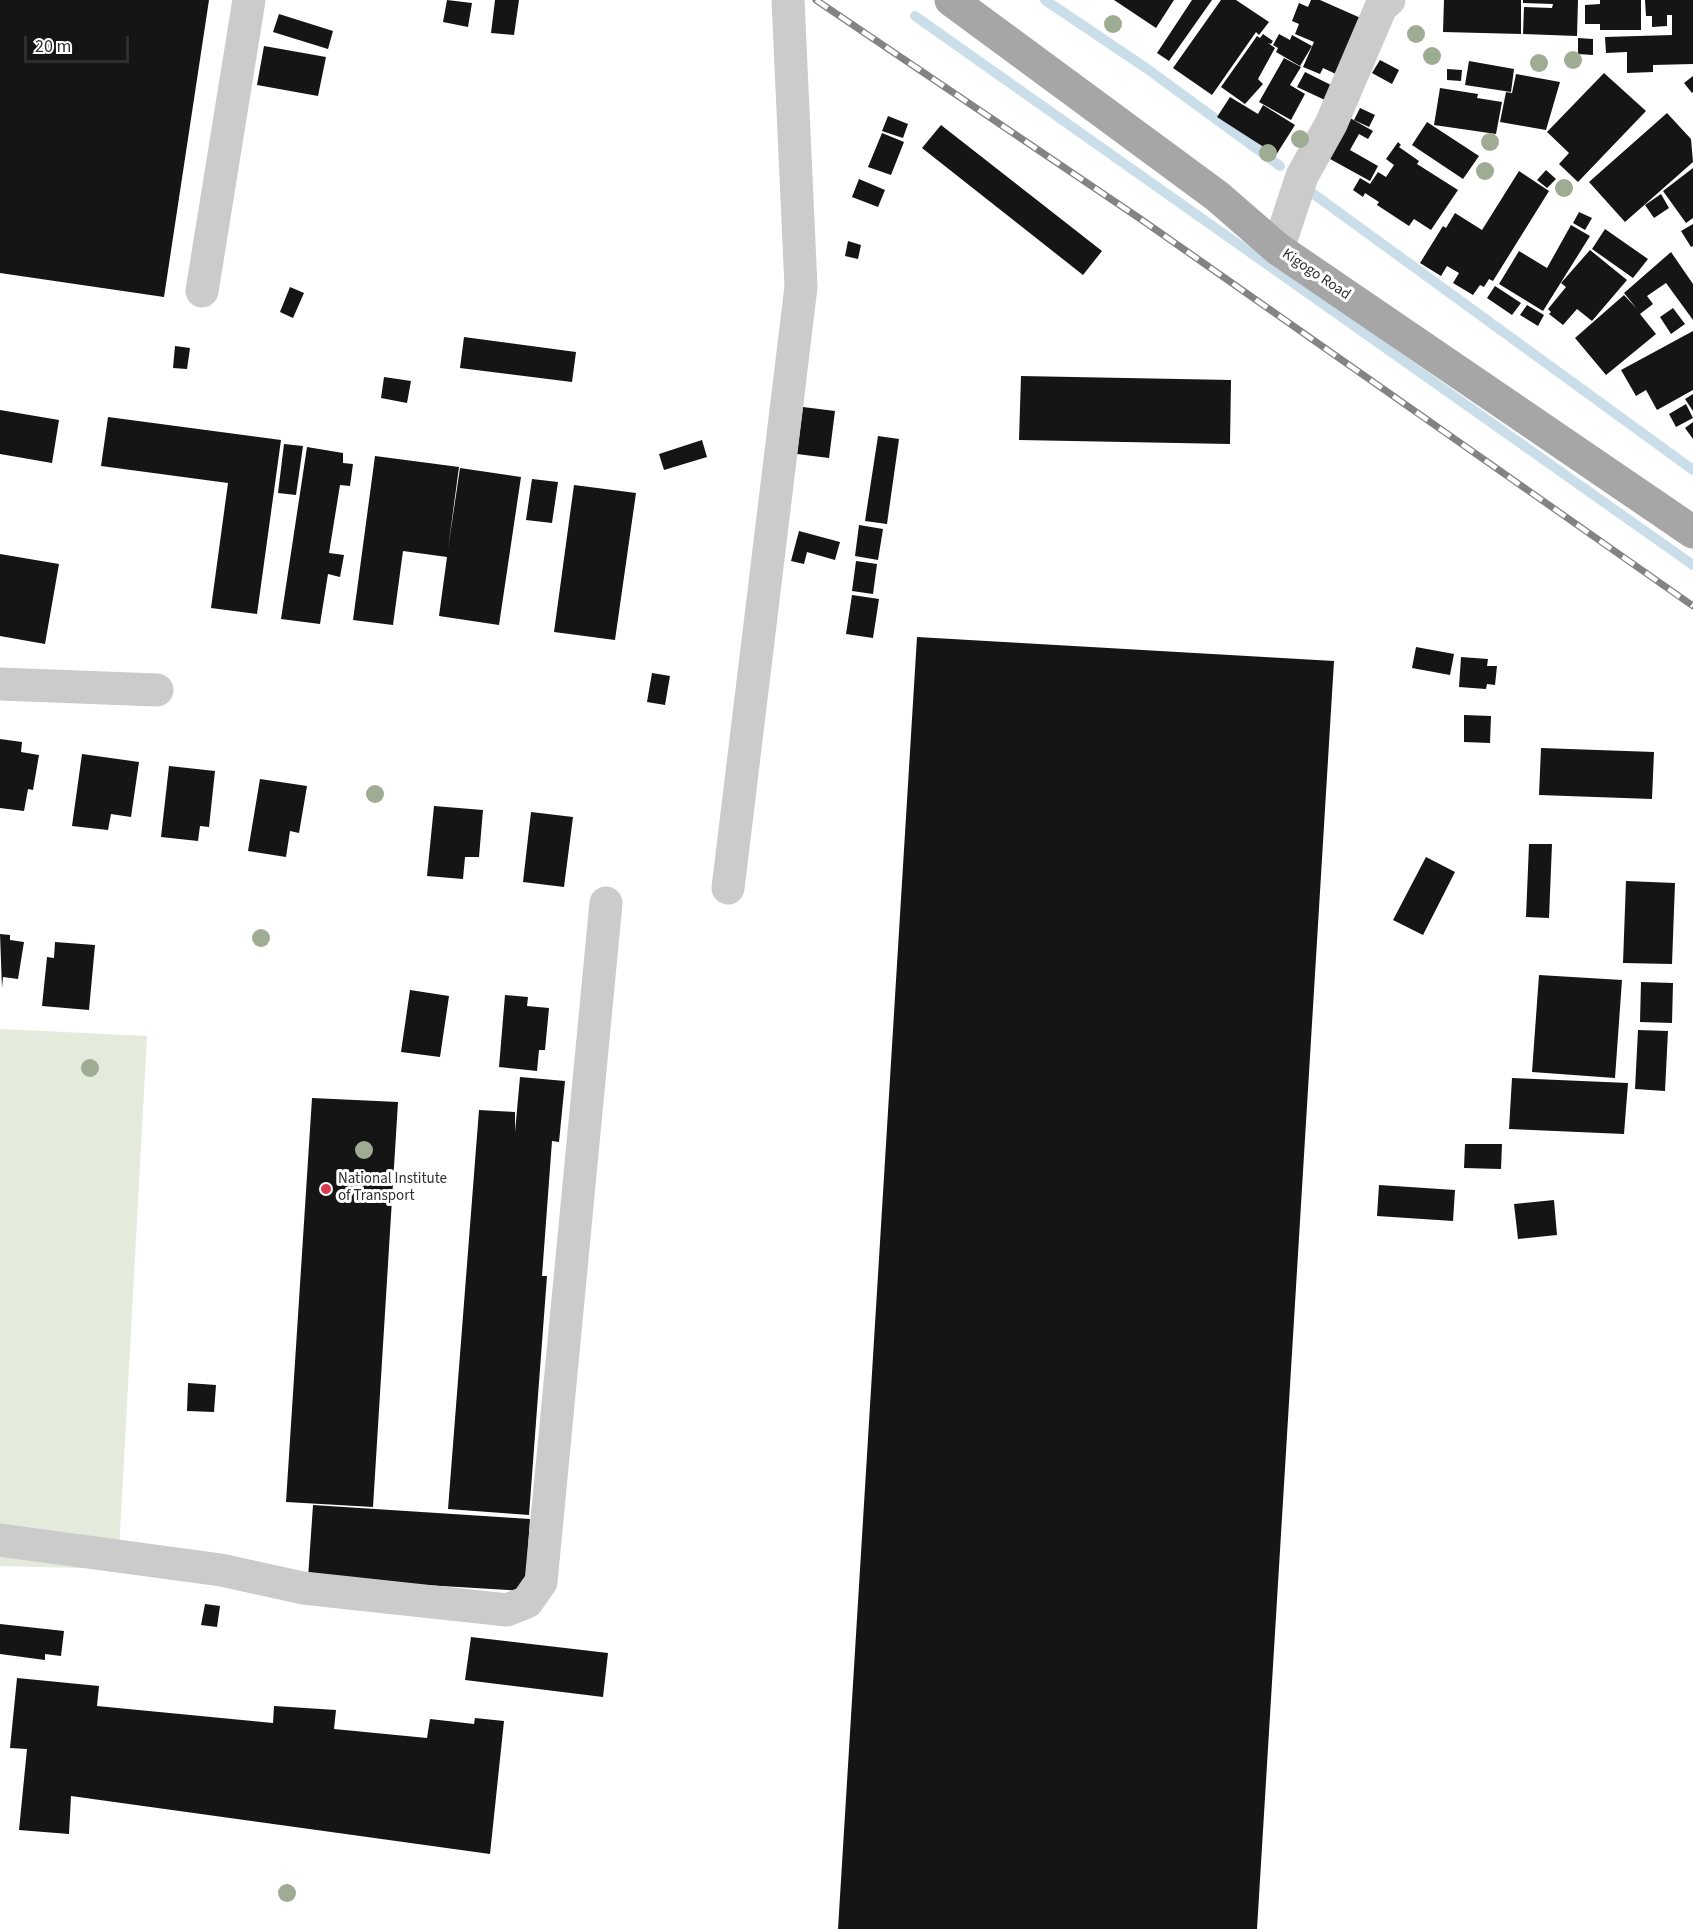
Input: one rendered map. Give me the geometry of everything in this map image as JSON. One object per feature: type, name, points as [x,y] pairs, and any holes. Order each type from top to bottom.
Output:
[{"type":"main road","name":"Kigogo Road","points":[[951,0],[1217,196],[1278,249],[1693,532]]},
{"type":"street","points":[[202,291],[249,0]]},
{"type":"street","points":[[728,888],[801,286],[788,0]]},
{"type":"street","points":[[1278,249],[1302,176],[1331,124],[1381,7],[1389,0]]},
{"type":"street","points":[[0,684],[157,690]]},
{"type":"street","points":[[0,1540],[221,1570],[303,1588],[507,1610],[527,1602],[541,1582],[606,903]]},
{"type":"shaded area","points":[[0,1029],[147,1036],[118,1569],[0,1566]]},
{"type":"building","points":[[0,0],[209,0],[164,297],[0,273]]},
{"type":"building","points":[[447,0],[472,3],[468,27],[443,22]]},
{"type":"building","points":[[495,0],[519,0],[514,35],[491,33]]},
{"type":"building","points":[[1114,0],[1174,0],[1156,28]]},
{"type":"building","points":[[1192,0],[1212,0],[1169,61],[1157,53]]},
{"type":"building","points":[[1221,0],[1236,0],[1269,22],[1259,35],[1256,32],[1212,95],[1173,68]]},
{"type":"building","points":[[1311,0],[1320,0],[1363,19],[1338,75],[1323,68],[1320,74],[1303,67],[1314,42],[1295,34],[1299,24],[1292,21],[1299,3],[1308,7]]},
{"type":"building","points":[[1444,0],[1521,0],[1521,34],[1443,32]]},
{"type":"building","points":[[1523,0],[1578,0],[1577,36],[1523,34],[1524,7],[1552,8],[1553,4],[1523,3]]},
{"type":"building","points":[[1600,0],[1641,0],[1641,30],[1600,30],[1600,24],[1585,24],[1585,5],[1600,4]]},
{"type":"building","points":[[1645,0],[1693,0],[1693,64],[1653,65],[1653,72],[1627,73],[1627,52],[1606,53],[1605,37],[1672,35],[1672,15],[1667,15],[1667,26],[1652,27],[1652,16],[1646,16]]},
{"type":"building","points":[[279,14],[333,31],[328,49],[273,32]]},
{"type":"building","points":[[1263,34],[1273,41],[1271,44],[1268,43],[1275,48],[1258,79],[1263,84],[1245,104],[1221,87],[1257,36],[1260,38]]},
{"type":"building","points":[[1279,34],[1290,40],[1292,35],[1312,46],[1300,66],[1276,52],[1278,48],[1273,45]]},
{"type":"building","points":[[1578,38],[1593,39],[1593,55],[1578,54]]},
{"type":"building","points":[[264,46],[326,57],[318,96],[257,85]]},
{"type":"building","points":[[1284,58],[1301,67],[1290,85],[1305,94],[1291,120],[1259,102]]},
{"type":"building","points":[[1380,60],[1399,70],[1392,84],[1372,73]]},
{"type":"building","points":[[1469,61],[1514,69],[1511,92],[1465,85]]},
{"type":"building","points":[[1447,69],[1462,70],[1461,81],[1447,80]]},
{"type":"building","points":[[1305,72],[1335,87],[1327,101],[1297,87]]},
{"type":"building","points":[[1604,73],[1646,111],[1578,182],[1559,164],[1569,153],[1547,132]]},
{"type":"building","points":[[1516,74],[1560,82],[1546,130],[1500,122],[1506,92],[1512,93]]},
{"type":"building","points":[[1693,76],[1693,92],[1692,93],[1684,83]]},
{"type":"building","points":[[1440,88],[1478,94],[1477,98],[1502,102],[1496,134],[1434,125]]},
{"type":"building","points":[[1230,97],[1258,114],[1263,105],[1295,125],[1276,155],[1217,117]]},
{"type":"building","points":[[1360,108],[1375,115],[1369,127],[1354,120]]},
{"type":"building","points":[[1667,113],[1691,139],[1693,162],[1625,222],[1589,182]]},
{"type":"building","points":[[1343,114],[1373,131],[1368,139],[1359,134],[1350,150],[1378,166],[1370,181],[1321,154]]},
{"type":"building","points":[[888,116],[908,124],[903,138],[882,131]]},
{"type":"building","points":[[1427,122],[1479,156],[1463,179],[1412,145]]},
{"type":"building","points":[[941,125],[1102,251],[1083,275],[922,148]]},
{"type":"building","points":[[882,133],[904,142],[891,175],[868,167]]},
{"type":"building","points":[[1398,142],[1401,145],[1399,147],[1419,161],[1417,164],[1458,190],[1431,230],[1414,219],[1409,226],[1377,205],[1379,202],[1365,193],[1363,197],[1353,190],[1360,178],[1370,184],[1378,172],[1386,177],[1394,165],[1386,159]]},
{"type":"building","points":[[1693,168],[1693,218],[1686,223],[1663,191]]},
{"type":"building","points":[[1546,170],[1556,179],[1547,188],[1537,180]]},
{"type":"building","points":[[1519,171],[1549,191],[1493,281],[1489,279],[1484,287],[1480,285],[1473,295],[1453,283],[1459,273],[1447,266],[1441,276],[1420,263],[1443,226],[1446,228],[1455,213],[1482,230]]},
{"type":"building","points":[[859,179],[885,190],[878,207],[852,197]]},
{"type":"building","points":[[1661,194],[1669,208],[1654,218],[1645,205]]},
{"type":"building","points":[[1579,212],[1592,218],[1585,230],[1573,223]]},
{"type":"building","points":[[1693,224],[1693,246],[1691,247],[1681,231]]},
{"type":"building","points":[[1571,225],[1590,236],[1543,311],[1499,284],[1519,251],[1547,268]]},
{"type":"building","points":[[1605,229],[1648,259],[1633,278],[1592,249]]},
{"type":"building","points":[[848,241],[861,245],[858,259],[845,256]]},
{"type":"building","points":[[1590,250],[1627,280],[1592,321],[1577,309],[1563,325],[1549,314],[1551,312],[1548,309],[1566,287],[1561,283]]},
{"type":"building","points":[[1671,252],[1693,284],[1693,320],[1666,283],[1647,296],[1653,304],[1640,314],[1656,334],[1606,375],[1575,338],[1624,295],[1637,309],[1624,293]]},
{"type":"building","points":[[1495,286],[1521,303],[1512,315],[1487,298]]},
{"type":"building","points":[[290,287],[304,293],[293,318],[280,312]]},
{"type":"building","points":[[1527,305],[1544,315],[1538,326],[1520,315]]},
{"type":"building","points":[[1673,308],[1685,324],[1671,334],[1660,317]]},
{"type":"building","points":[[1693,331],[1693,390],[1657,410],[1646,390],[1636,396],[1621,370]]},
{"type":"building","points":[[464,337],[576,352],[572,382],[460,368]]},
{"type":"building","points":[[175,346],[190,348],[187,369],[173,368]]},
{"type":"building","points":[[1021,376],[1231,380],[1230,444],[1019,440]]},
{"type":"building","points":[[384,377],[411,381],[407,403],[381,398]]},
{"type":"building","points":[[1693,394],[1693,411],[1685,399]]},
{"type":"building","points":[[1686,404],[1693,418],[1676,427],[1669,414]]},
{"type":"building","points":[[803,407],[835,411],[829,458],[797,454]]},
{"type":"building","points":[[0,410],[59,420],[52,463],[0,454]]},
{"type":"building","points":[[108,417],[281,440],[257,614],[211,608],[228,483],[101,466]]},
{"type":"building","points":[[1693,422],[1693,439],[1685,428]]},
{"type":"building","points":[[878,436],[899,439],[887,524],[865,521]]},
{"type":"building","points":[[702,440],[707,457],[664,470],[659,454]]},
{"type":"building","points":[[284,444],[303,446],[296,495],[278,493]]},
{"type":"building","points":[[307,447],[343,453],[343,463],[353,464],[350,486],[340,485],[329,553],[344,555],[340,577],[328,574],[320,624],[281,619]]},
{"type":"building","points":[[375,456],[459,467],[448,549],[460,468],[521,477],[499,625],[439,616],[447,557],[403,551],[393,625],[353,620]]},
{"type":"building","points":[[532,479],[558,482],[552,523],[526,520]]},
{"type":"building","points":[[574,485],[636,493],[615,640],[554,632]]},
{"type":"building","points":[[859,525],[883,529],[878,560],[855,556]]},
{"type":"building","points":[[799,531],[840,542],[835,560],[807,552],[804,564],[791,561]]},
{"type":"building","points":[[0,554],[59,564],[45,644],[0,636]]},
{"type":"building","points":[[856,561],[877,564],[873,594],[852,591]]},
{"type":"building","points":[[852,595],[879,599],[873,638],[846,634]]},
{"type":"building","points":[[917,637],[1334,661],[1257,1929],[838,1929]]},
{"type":"building","points":[[1416,647],[1454,654],[1450,675],[1412,668]]},
{"type":"building","points":[[1461,657],[1488,659],[1487,666],[1497,666],[1495,685],[1487,684],[1486,689],[1459,687]]},
{"type":"building","points":[[652,673],[670,676],[665,705],[647,702]]},
{"type":"building","points":[[1464,715],[1491,716],[1490,743],[1464,742]]},
{"type":"building","points":[[0,739],[22,742],[21,752],[39,755],[33,790],[28,789],[24,811],[0,808]]},
{"type":"building","points":[[1541,748],[1654,752],[1652,799],[1539,795]]},
{"type":"building","points":[[82,754],[139,762],[131,817],[111,814],[108,830],[72,826]]},
{"type":"building","points":[[169,766],[215,771],[209,827],[200,826],[198,841],[161,837]]},
{"type":"building","points":[[260,779],[307,786],[299,833],[290,831],[286,857],[248,851]]},
{"type":"building","points":[[434,806],[483,810],[479,857],[465,857],[463,879],[427,876]]},
{"type":"building","points":[[531,812],[573,817],[564,887],[523,882]]},
{"type":"building","points":[[1529,844],[1552,844],[1549,918],[1526,917]]},
{"type":"building","points":[[1426,857],[1455,872],[1423,935],[1393,920]]},
{"type":"building","points":[[1626,881],[1675,883],[1672,964],[1623,963]]},
{"type":"building","points":[[0,934],[10,935],[10,940],[24,942],[18,979],[3,977],[2,988]]},
{"type":"building","points":[[55,942],[95,945],[89,1010],[42,1006],[47,957],[54,958]]},
{"type":"building","points":[[1539,975],[1622,980],[1615,1078],[1532,1072]]},
{"type":"building","points":[[1641,982],[1673,983],[1672,1023],[1640,1022]]},
{"type":"building","points":[[410,990],[449,996],[440,1057],[401,1052]]},
{"type":"building","points":[[505,995],[528,997],[527,1006],[549,1008],[545,1050],[539,1050],[537,1071],[499,1067]]},
{"type":"building","points":[[1638,1030],[1668,1031],[1665,1091],[1635,1089]]},
{"type":"building","points":[[520,1077],[565,1081],[559,1142],[552,1141],[542,1276],[547,1276],[529,1515],[448,1509],[479,1110],[515,1112],[515,1132]]},
{"type":"building","points":[[1512,1078],[1628,1083],[1624,1134],[1509,1129]]},
{"type":"building","points":[[312,1098],[398,1102],[373,1507],[286,1502]]},
{"type":"building","points":[[1465,1144],[1502,1144],[1501,1169],[1464,1168]]},
{"type":"building","points":[[1379,1185],[1455,1190],[1453,1221],[1377,1216]]},
{"type":"building","points":[[1554,1200],[1557,1235],[1518,1239],[1514,1204]]},
{"type":"building","points":[[188,1383],[216,1385],[214,1412],[187,1411]]},
{"type":"building","points":[[313,1505],[530,1519],[525,1591],[308,1578]]},
{"type":"building","points":[[205,1604],[220,1606],[217,1627],[201,1625]]},
{"type":"building","points":[[0,1624],[64,1631],[61,1656],[45,1654],[45,1660],[0,1654]]},
{"type":"building","points":[[471,1637],[608,1653],[603,1697],[465,1680]]},
{"type":"building","points":[[17,1678],[99,1686],[97,1706],[273,1723],[274,1706],[336,1710],[334,1729],[427,1738],[430,1719],[474,1724],[475,1718],[504,1721],[490,1854],[71,1796],[69,1834],[19,1830],[27,1749],[10,1748]]},
{"type":"waterway","points":[[1045,0],[1146,68],[1280,166]]},
{"type":"waterway","points":[[915,16],[1693,565]]},
{"type":"waterway","points":[[1304,187],[1693,470]]},
{"type":"railway","points":[[816,0],[1142,220],[1693,606]]},
{"type":"place","name":"National Institute of Transport","points":[[326,1189]]}]
